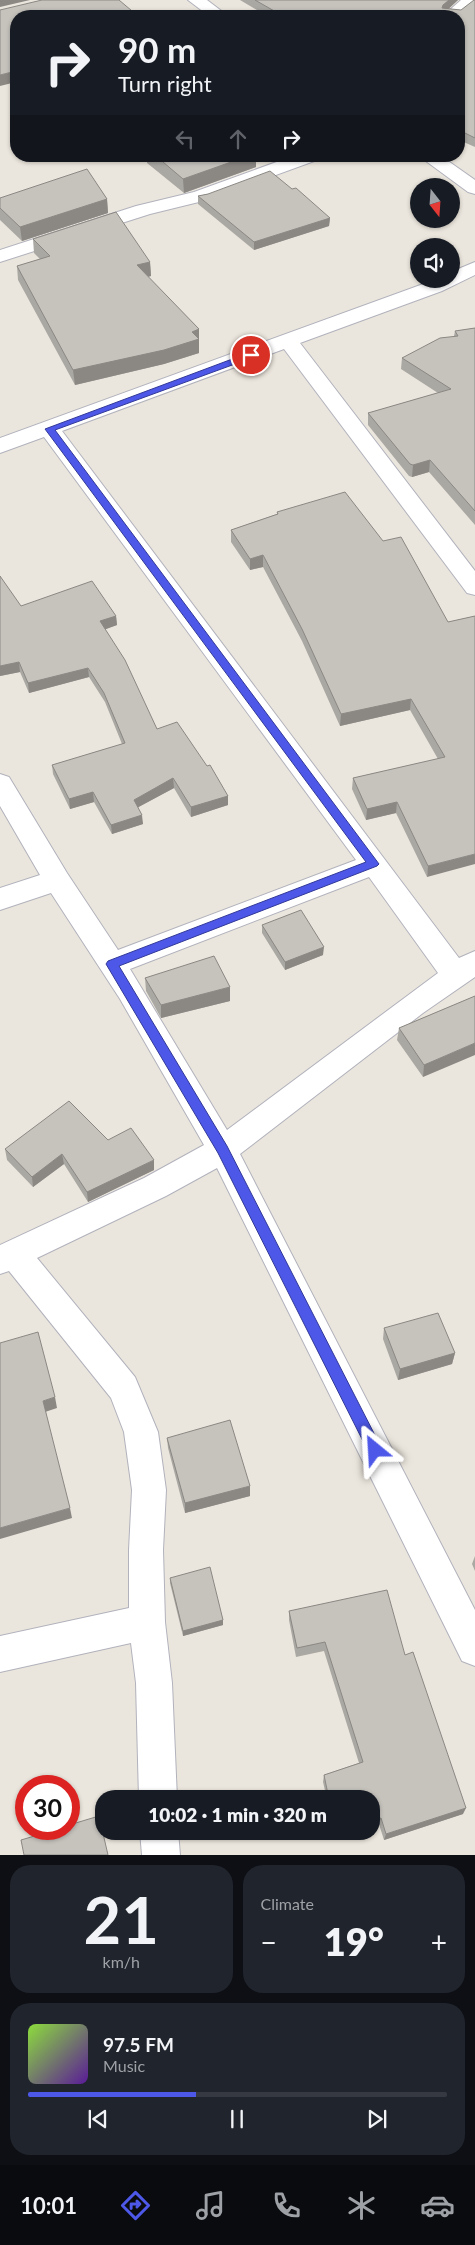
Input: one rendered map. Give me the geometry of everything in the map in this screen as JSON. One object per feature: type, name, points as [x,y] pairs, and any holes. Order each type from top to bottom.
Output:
[{"type":"street","points":[[196,0],[211,10]]},
{"type":"street","points":[[458,10],[471,0]]},
{"type":"street","points":[[0,256],[143,210],[200,196],[294,162]]},
{"type":"street","points":[[437,162],[475,188]]},
{"type":"street","points":[[0,446],[436,287],[475,268]]},
{"type":"street","points":[[288,342],[475,587]]},
{"type":"street","points":[[49,429],[374,864],[465,969],[413,1005],[223,1150],[155,1187],[7,1257],[123,1388],[141,1432],[150,1490],[146,1550],[147,1622],[154,1683],[158,1790]]},
{"type":"street","points":[[0,784],[56,880],[112,964],[223,1150],[474,1645]]},
{"type":"street","points":[[112,964],[374,864]]},
{"type":"street","points":[[0,899],[56,880]]},
{"type":"street","points":[[0,1654],[147,1622]]},
{"type":"street","points":[[160,1840],[162,1855]]},
{"type":"building","points":[[42,0],[119,0],[131,10],[10,10],[10,72],[0,75],[0,10]]},
{"type":"building","points":[[255,0],[449,0],[442,8],[461,10],[272,10]]},
{"type":"building","points":[[474,0],[475,0],[475,138],[465,133],[465,10],[461,10]]},
{"type":"building","points":[[163,162],[231,162],[183,179]]},
{"type":"building","points":[[87,169],[107,199],[20,227],[0,208],[0,198]]},
{"type":"building","points":[[270,171],[292,189],[296,188],[330,218],[254,242],[198,196],[208,194]]},
{"type":"building","points":[[116,212],[150,262],[137,265],[199,329],[192,332],[199,339],[164,350],[73,370],[17,266],[50,256],[33,239]]},
{"type":"building","points":[[475,328],[475,511],[430,460],[413,465],[410,464],[368,413],[451,389],[402,358],[440,338],[458,336],[455,331]]},
{"type":"building","points":[[345,492],[383,541],[401,537],[448,622],[475,616],[475,854],[428,866],[397,802],[367,809],[353,778],[445,757],[411,699],[341,714],[302,629],[263,555],[250,559],[231,530],[278,514],[277,512]]},
{"type":"building","points":[[0,576],[21,606],[92,581],[116,616],[100,621],[125,660],[157,729],[177,722],[207,766],[210,765],[228,796],[191,807],[173,778],[134,800],[142,815],[111,825],[93,792],[69,799],[52,765],[125,743],[104,693],[88,668],[28,683],[19,662],[0,666]]},
{"type":"building","points":[[301,910],[324,947],[285,962],[262,925]]},
{"type":"building","points":[[214,956],[230,987],[161,1005],[145,978]]},
{"type":"building","points":[[475,996],[475,1043],[424,1065],[399,1028]]},
{"type":"building","points":[[69,1101],[108,1140],[131,1128],[154,1160],[87,1192],[62,1154],[32,1177],[5,1149]]},
{"type":"building","points":[[438,1313],[455,1353],[400,1369],[384,1328]]},
{"type":"building","points":[[38,1332],[55,1397],[43,1401],[70,1508],[0,1528],[0,1343]]},
{"type":"building","points":[[230,1420],[250,1486],[185,1503],[167,1438]]},
{"type":"building","points":[[210,1567],[223,1620],[183,1631],[170,1578]]},
{"type":"building","points":[[387,1590],[405,1655],[413,1652],[466,1808],[386,1834],[380,1818],[380,1790],[327,1790],[324,1775],[363,1762],[325,1642],[297,1648],[289,1611]]},
{"type":"building","points":[[95,1817],[95,1840],[105,1840],[108,1855],[24,1855],[21,1840],[80,1840],[80,1822]]},
{"type":"route","points":[[251,355],[49,429],[374,864],[112,964],[130,991],[223,1150],[375,1450]]}]
